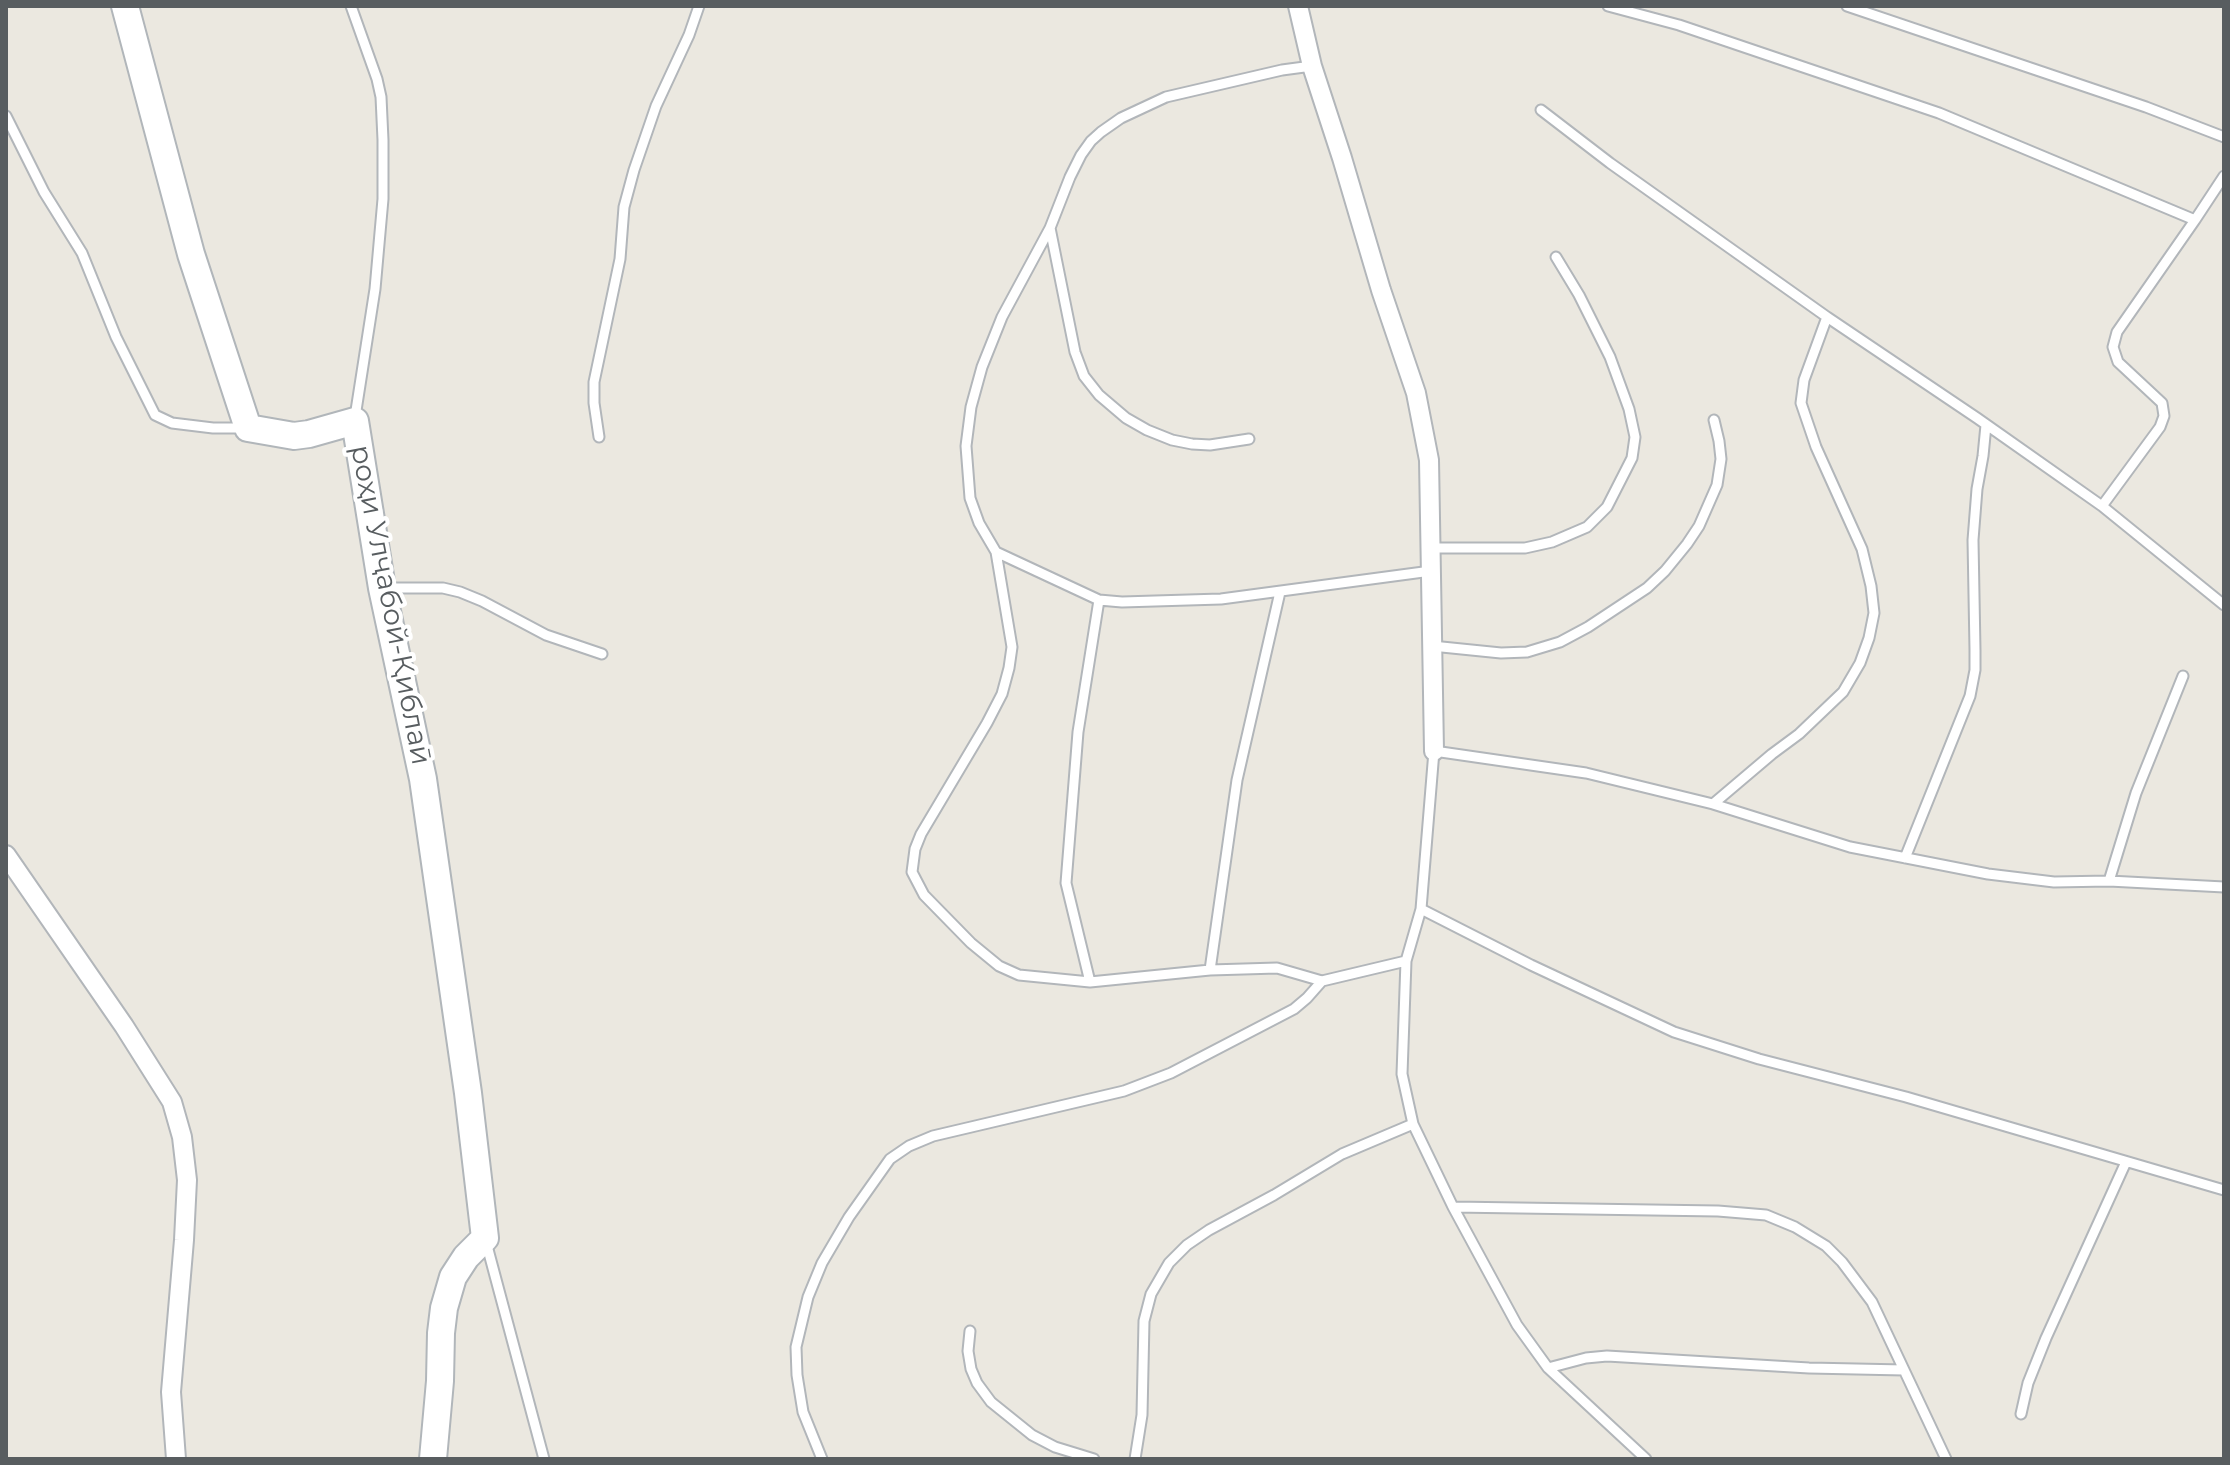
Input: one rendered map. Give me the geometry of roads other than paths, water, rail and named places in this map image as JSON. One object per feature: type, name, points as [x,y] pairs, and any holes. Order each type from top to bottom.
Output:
[{"type":"street","points":[[125,6],[191,254],[248,428]]},
{"type":"street","points":[[1298,6],[1312,66],[1416,393],[1429,460],[1434,751]]},
{"type":"street","name":"роҳи Улҷабой-Қиблаӣ","points":[[248,428],[294,436],[355,421],[382,588],[423,779],[468,1093],[485,1238]]},
{"type":"street","points":[[6,855],[124,1026],[172,1102],[182,1137],[187,1180],[171,1392],[176,1459]]},
{"type":"street","points":[[433,1459],[444,1308],[453,1277],[466,1257],[485,1238]]},
{"type":"lane","points":[[351,6],[377,79],[383,140],[383,199],[375,289],[355,421]]},
{"type":"lane","points":[[599,437],[594,382],[620,259],[624,207],[656,106],[699,6]]},
{"type":"lane","points":[[1608,6],[1679,25],[1939,113],[2195,220]]},
{"type":"lane","points":[[1847,6],[2146,107],[2224,137]]},
{"type":"lane","points":[[1312,66],[1166,97],[1121,118],[1101,132],[1081,155],[1070,177],[1050,228],[1002,317],[982,367],[971,407],[966,446],[970,498],[979,523],[996,552],[1012,647],[1009,668],[1002,694],[987,723],[921,834],[912,872],[924,895],[971,943],[999,966],[1019,975],[1090,982],[1210,970],[1277,968],[1322,981],[1406,961]]},
{"type":"lane","points":[[1541,110],[1610,163],[1827,317],[2102,506],[2224,605]]},
{"type":"lane","points":[[6,116],[44,192],[82,253],[116,337],[155,415],[172,423],[248,428]]},
{"type":"lane","points":[[2102,506],[2160,427],[2164,416],[2162,403],[2118,362],[2113,347],[2117,332],[2224,176]]},
{"type":"lane","points":[[1050,228],[1075,352],[1084,376],[1099,395],[1126,418],[1172,440],[1210,445],[1249,439]]},
{"type":"lane","points":[[1431,548],[1525,548],[1552,542],[1587,527],[1607,507],[1632,458],[1635,437],[1629,409],[1610,357],[1556,257]]},
{"type":"lane","points":[[1713,804],[1799,734],[1843,692],[1860,663],[1869,638],[1874,613],[1862,549],[1816,447],[1801,403],[1804,380],[1827,317]]},
{"type":"lane","points":[[1432,646],[1501,653],[1527,652],[1560,642],[1647,588],[1687,544],[1699,526],[1717,485],[1721,459],[1714,420]]},
{"type":"lane","points":[[1905,858],[1970,696],[1975,670],[1973,540],[1986,425]]},
{"type":"lane","points":[[996,552],[1099,600],[1154,602],[1221,599],[1431,571]]},
{"type":"lane","points":[[382,588],[443,588],[460,592],[546,635],[602,654]]},
{"type":"lane","points":[[1210,970],[1237,780],[1280,592]]},
{"type":"lane","points":[[1090,982],[1066,883],[1078,732],[1099,600]]},
{"type":"lane","points":[[2109,881],[2136,793],[2183,676]]},
{"type":"lane","points":[[1646,1459],[1548,1368],[1517,1325],[1453,1207],[1413,1124],[1402,1074],[1406,961],[1421,909],[1434,751],[1586,773],[1713,804],[1850,847],[1988,874],[2054,882],[2109,881],[2224,887]]},
{"type":"lane","points":[[1421,909],[1544,972],[1674,1032],[1759,1059],[1906,1097],[2224,1190]]},
{"type":"lane","points":[[822,1459],[803,1412],[796,1347],[808,1297],[822,1263],[849,1217],[890,1159],[909,1146],[933,1136],[1124,1091],[1171,1073],[1294,1009],[1322,981]]},
{"type":"lane","points":[[1135,1459],[1142,1415],[1144,1321],[1151,1294],[1169,1263],[1187,1245],[1209,1230],[1342,1154],[1413,1124]]},
{"type":"lane","points":[[2021,1414],[2028,1383],[2046,1338],[2126,1162]]},
{"type":"lane","points":[[1453,1207],[1718,1211],[1766,1215],[1795,1227],[1826,1246],[1872,1302],[1946,1459]]},
{"type":"lane","points":[[485,1238],[544,1459]]},
{"type":"lane","points":[[970,1331],[968,1351],[971,1369],[991,1402],[1032,1435],[1055,1447],[1094,1459]]},
{"type":"lane","points":[[1548,1368],[1607,1356],[1809,1368],[1904,1370]]}]
